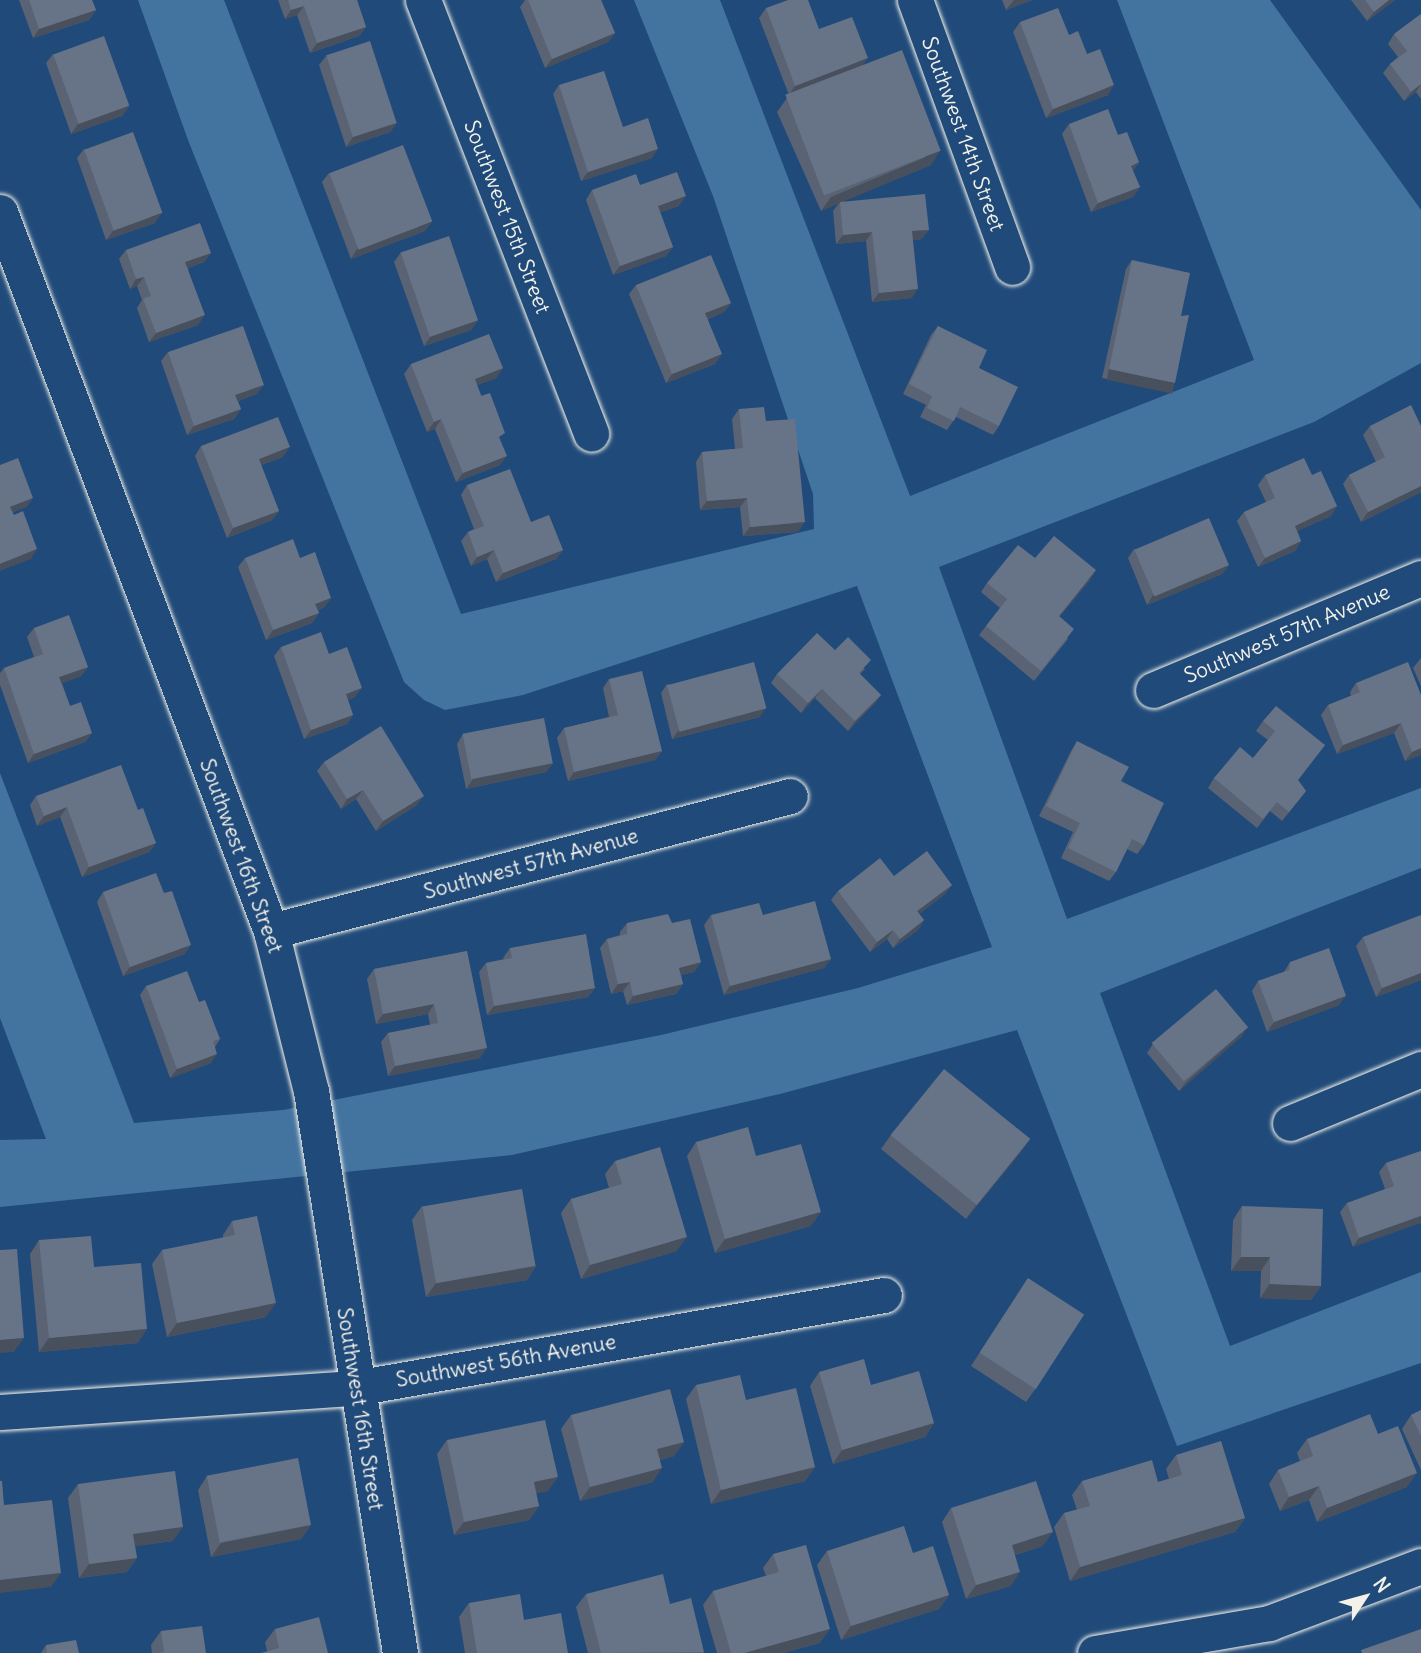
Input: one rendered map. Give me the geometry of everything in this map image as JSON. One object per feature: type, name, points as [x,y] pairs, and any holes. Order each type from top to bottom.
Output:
[{"type":"street","name":"Southwest 15th Street","points":[[423,0],[591,434]]},
{"type":"street","name":"Southwest 14th Street","points":[[915,0],[1012,267]]},
{"type":"street","name":"Southwest 16th Street","points":[[0,212],[271,931],[311,1091],[355,1388],[400,1653]]},
{"type":"street","name":"Southwest 57th Avenue","points":[[1153,690],[1421,578]]},
{"type":"street","name":"Southwest 57th Avenue","points":[[271,931],[790,796]]},
{"type":"street","points":[[1290,1123],[1421,1069]]},
{"type":"street","name":"Southwest 56th Avenue","points":[[0,1412],[355,1388],[884,1295]]},
{"type":"street","points":[[1095,1653],[1269,1623],[1421,1566]]},
{"type":"water","points":[[138,0],[224,0],[461,614],[814,529],[813,494],[713,196],[634,0],[720,0],[910,496],[1254,360],[1117,0],[1270,0],[1421,210],[1421,363],[1314,422],[939,567],[1067,919],[1421,788],[1421,868],[1100,993],[1230,1346],[1421,1272],[1421,1363],[1177,1446],[1017,1030],[780,1094],[512,1155],[0,1207],[0,1140],[46,1139],[0,1018],[0,773],[134,1123],[283,1110],[661,1035],[858,988],[992,947],[857,586],[523,695],[445,710],[424,700],[404,682],[188,140]]},
{"type":"building","points":[[29,0],[92,0],[96,10],[39,29]]},
{"type":"building","points":[[288,0],[357,0],[366,27],[317,43],[304,6],[291,10]]},
{"type":"building","points":[[528,0],[601,0],[615,33],[552,59]]},
{"type":"building","points":[[788,0],[808,0],[819,29],[852,17],[868,58],[795,86],[766,8]]},
{"type":"building","points":[[1365,0],[1389,0],[1374,12]]},
{"type":"building","points":[[1058,8],[1069,35],[1078,31],[1087,54],[1100,49],[1114,85],[1053,109],[1020,22]]},
{"type":"building","points":[[1421,14],[1421,84],[1411,92],[1390,64],[1407,51],[1394,34]]},
{"type":"building","points":[[104,36],[129,106],[79,124],[53,54]]},
{"type":"building","points":[[370,41],[397,123],[353,137],[326,55]]},
{"type":"building","points":[[902,50],[941,151],[824,196],[785,95]]},
{"type":"building","points":[[604,71],[623,127],[648,118],[658,149],[588,172],[559,85]]},
{"type":"building","points":[[1108,109],[1118,135],[1127,132],[1139,162],[1131,166],[1140,187],[1098,203],[1069,124]]},
{"type":"building","points":[[133,132],[162,213],[114,231],[84,150]]},
{"type":"building","points":[[403,145],[432,222],[359,250],[329,173]]},
{"type":"building","points":[[677,172],[686,196],[658,206],[673,247],[620,266],[592,190],[636,174],[640,185]]},
{"type":"building","points":[[925,194],[929,230],[912,231],[918,289],[879,293],[872,232],[843,235],[840,202]]},
{"type":"building","points":[[200,223],[211,253],[185,262],[205,315],[156,333],[143,299],[151,296],[144,277],[136,279],[126,250]]},
{"type":"building","points":[[449,236],[478,320],[430,337],[401,253]]},
{"type":"building","points":[[711,255],[731,303],[705,313],[722,354],[672,374],[636,285]]},
{"type":"building","points":[[1132,260],[1190,273],[1181,316],[1189,315],[1175,383],[1109,369]]},
{"type":"building","points":[[243,326],[264,385],[235,395],[241,409],[194,426],[168,352]]},
{"type":"building","points":[[938,326],[987,350],[979,368],[1018,387],[999,426],[960,407],[954,421],[927,408],[932,396],[909,384]]},
{"type":"building","points":[[489,334],[503,368],[475,379],[481,396],[490,393],[505,433],[499,437],[507,456],[463,473],[441,419],[434,422],[411,364]]},
{"type":"building","points":[[1411,405],[1421,426],[1421,486],[1368,512],[1349,475],[1385,457],[1370,426]]},
{"type":"building","points":[[764,407],[766,421],[795,419],[805,522],[750,527],[747,498],[707,501],[702,452],[743,448],[739,409]]},
{"type":"building","points":[[278,417],[290,447],[259,459],[279,511],[233,528],[201,446]]},
{"type":"building","points":[[18,458],[33,498],[10,507],[14,515],[23,511],[37,549],[0,564],[0,465]]},
{"type":"building","points":[[1304,458],[1312,475],[1321,471],[1337,506],[1295,526],[1301,541],[1265,558],[1244,512],[1275,498],[1265,475]]},
{"type":"building","points":[[510,469],[531,522],[549,515],[563,550],[503,573],[494,550],[477,557],[468,532],[484,526],[467,485]]},
{"type":"building","points":[[1209,518],[1229,565],[1154,597],[1134,550]]},
{"type":"building","points":[[1054,536],[1096,570],[1059,616],[1074,629],[1041,671],[986,626],[1007,599],[987,583],[1018,545],[1035,558]]},
{"type":"building","points":[[293,539],[300,558],[315,552],[331,598],[315,604],[319,613],[273,630],[245,558]]},
{"type":"building","points":[[69,615],[88,667],[59,677],[70,706],[81,702],[92,733],[34,754],[4,668],[43,654],[34,628]]},
{"type":"building","points":[[321,632],[329,654],[347,647],[362,688],[346,694],[353,715],[311,730],[281,647]]},
{"type":"building","points":[[817,633],[835,650],[848,637],[871,660],[859,673],[881,695],[855,721],[822,689],[808,703],[777,674]]},
{"type":"building","points":[[754,662],[766,708],[679,732],[667,685]]},
{"type":"building","points":[[1408,662],[1421,695],[1421,748],[1412,752],[1401,723],[1343,745],[1328,705],[1360,692],[1356,683]]},
{"type":"building","points":[[642,671],[662,751],[574,772],[564,728],[618,715],[609,679]]},
{"type":"building","points":[[1276,706],[1325,745],[1298,780],[1306,791],[1289,812],[1277,802],[1263,819],[1214,778],[1240,747],[1253,758],[1275,731],[1263,721]]},
{"type":"building","points":[[544,718],[553,763],[471,779],[463,734]]},
{"type":"building","points":[[381,726],[424,796],[383,821],[363,790],[347,799],[324,762]]},
{"type":"building","points":[[1077,741],[1129,767],[1121,781],[1164,803],[1144,845],[1132,839],[1116,872],[1068,848],[1080,823],[1046,806]]},
{"type":"building","points":[[121,765],[138,810],[143,808],[156,843],[89,867],[67,807],[44,816],[36,796]]},
{"type":"building","points":[[927,851],[952,885],[917,911],[924,920],[900,939],[893,930],[877,942],[838,891],[880,858],[894,876]]},
{"type":"building","points":[[156,873],[164,893],[172,891],[191,945],[130,967],[103,892]]},
{"type":"building","points":[[815,901],[831,959],[730,986],[711,915],[759,903],[763,915]]},
{"type":"building","points":[[668,914],[672,923],[690,919],[701,962],[679,968],[683,984],[633,996],[630,982],[618,984],[607,939],[627,934],[627,923]]},
{"type":"building","points":[[1421,915],[1421,973],[1382,988],[1363,937]]},
{"type":"building","points":[[586,934],[595,988],[494,1006],[486,963],[512,958],[510,948]]},
{"type":"building","points":[[1329,948],[1346,996],[1274,1022],[1258,981],[1289,970],[1290,962]]},
{"type":"building","points":[[467,951],[487,1048],[395,1066],[388,1033],[438,1023],[434,1004],[383,1014],[374,969]]},
{"type":"building","points":[[187,971],[199,1002],[205,1000],[220,1039],[213,1041],[217,1054],[177,1069],[146,986]]},
{"type":"building","points":[[1216,989],[1248,1027],[1184,1081],[1152,1043]]},
{"type":"building","points":[[944,1069],[1030,1139],[977,1205],[891,1135]]},
{"type":"building","points":[[748,1127],[756,1156],[801,1144],[821,1212],[725,1239],[696,1142]]},
{"type":"building","points":[[660,1147],[687,1237],[590,1265],[571,1199],[622,1184],[615,1161]]},
{"type":"building","points":[[1421,1151],[1421,1216],[1359,1238],[1347,1203],[1394,1186],[1386,1163]]},
{"type":"building","points":[[522,1189],[536,1266],[436,1283],[423,1207]]},
{"type":"building","points":[[1242,1206],[1323,1209],[1321,1286],[1270,1284],[1270,1257],[1241,1257]]},
{"type":"building","points":[[257,1216],[276,1303],[177,1323],[162,1250],[235,1235],[232,1221]]},
{"type":"building","points":[[91,1236],[94,1267],[141,1263],[147,1329],[49,1338],[39,1240]]},
{"type":"building","points":[[17,1249],[24,1338],[0,1340],[0,1250]]},
{"type":"building","points":[[1028,1278],[1084,1314],[1036,1389],[980,1353]]},
{"type":"building","points":[[864,1359],[871,1385],[919,1371],[934,1423],[842,1450],[819,1372]]},
{"type":"building","points":[[740,1375],[746,1400],[796,1388],[815,1467],[721,1490],[696,1385]]},
{"type":"building","points":[[670,1389],[684,1442],[657,1449],[662,1468],[590,1487],[571,1415]]},
{"type":"building","points":[[1421,1410],[1421,1436],[1411,1415]]},
{"type":"building","points":[[1370,1414],[1378,1434],[1398,1426],[1417,1473],[1327,1508],[1319,1486],[1289,1497],[1278,1470],[1313,1456],[1307,1439]]},
{"type":"building","points":[[545,1420],[558,1477],[534,1482],[539,1506],[464,1522],[447,1440]]},
{"type":"building","points":[[1221,1441],[1245,1518],[1080,1567],[1064,1513],[1090,1506],[1082,1481],[1152,1460],[1158,1482],[1182,1475],[1176,1455]]},
{"type":"building","points":[[298,1458],[311,1525],[220,1542],[207,1476]]},
{"type":"building","points":[[175,1471],[183,1527],[133,1534],[137,1558],[89,1564],[78,1484]]},
{"type":"building","points":[[0,1481],[4,1505],[52,1500],[61,1573],[0,1580]]},
{"type":"building","points":[[1036,1481],[1053,1532],[1012,1545],[1020,1572],[976,1585],[951,1508]]},
{"type":"building","points":[[904,1526],[913,1553],[933,1546],[949,1595],[851,1626],[827,1551]]},
{"type":"building","points":[[806,1545],[830,1629],[744,1653],[731,1653],[713,1591],[779,1572],[773,1554]]},
{"type":"building","points":[[663,1574],[670,1604],[691,1598],[704,1652],[601,1653],[586,1594]]},
{"type":"building","points":[[520,1594],[524,1620],[561,1613],[568,1653],[477,1653],[469,1603]]},
{"type":"building","points":[[319,1617],[328,1653],[261,1653],[279,1648],[275,1629]]},
{"type":"building","points":[[202,1626],[206,1653],[157,1653],[164,1652],[161,1631]]},
{"type":"building","points":[[1421,1629],[1421,1653],[1362,1653],[1361,1650]]},
{"type":"building","points":[[76,1640],[79,1653],[47,1653],[46,1645]]}]
